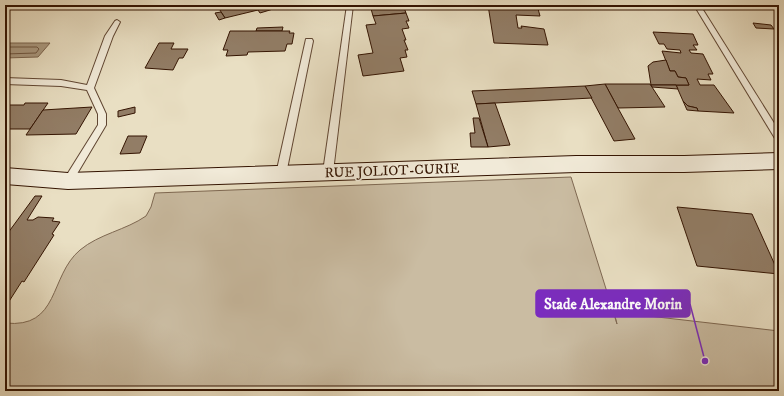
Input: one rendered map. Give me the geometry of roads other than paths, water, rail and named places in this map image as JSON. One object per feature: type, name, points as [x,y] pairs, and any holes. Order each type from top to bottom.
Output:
[{"type":"main road","name":"RUE JOLIOT-CURIE","points":[[5,176],[68,181],[568,164],[684,164],[779,161]]},
{"type":"lane","points":[[328,172],[350,5]]},
{"type":"lane","points":[[697,5],[779,138]]},
{"type":"lane","points":[[68,181],[102,125],[102,114],[90,88],[109,36],[117,22]]},
{"type":"lane","points":[[281,174],[309,41]]},
{"type":"lane","points":[[5,81],[60,83],[90,88]]},
{"type":"water","points":[[5,43],[50,43],[38,57],[5,58]]},
{"type":"place","name":"Stade Alexandre Morin","points":[[705,361]]}]
